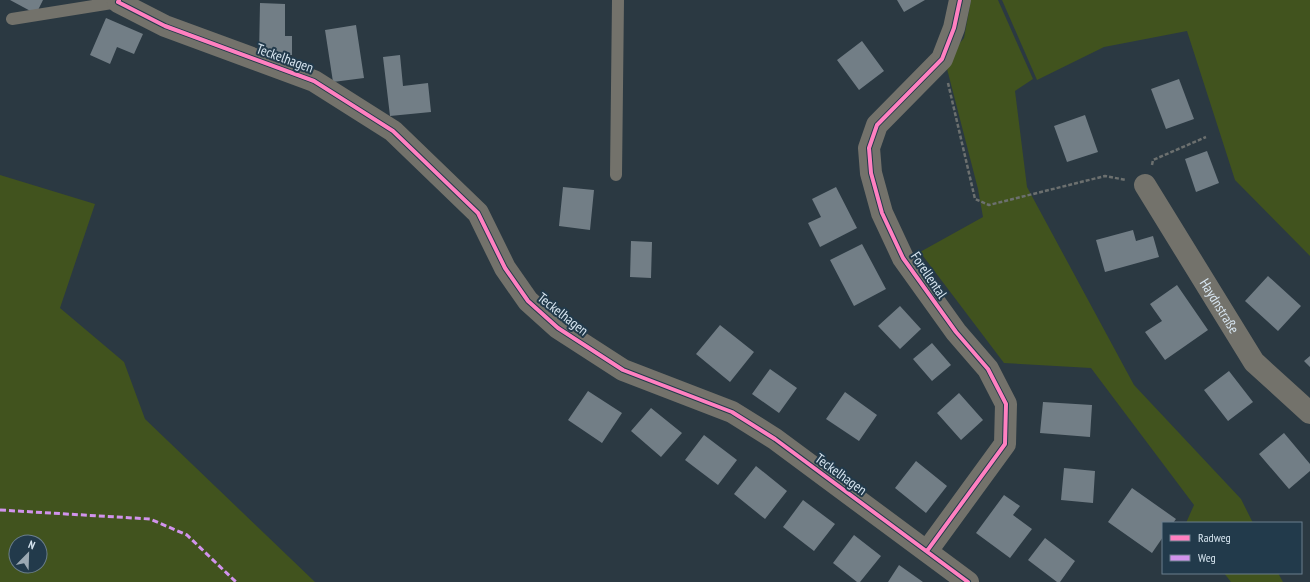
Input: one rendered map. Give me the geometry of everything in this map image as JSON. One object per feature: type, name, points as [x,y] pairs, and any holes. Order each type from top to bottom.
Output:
[{"type":"street","name":"Forellental","points":[[927,551],[1005,444],[1006,404],[988,369],[956,332],[903,258],[882,213],[871,173],[869,148],[877,124],[942,59],[954,28],[960,0]]},
{"type":"street","name":"Teckelhagen","points":[[118,1],[165,26],[314,80],[393,131],[478,213],[504,268],[528,302],[558,328],[623,370],[732,412],[775,439],[968,582]]},
{"type":"street","name":"Haydnstraße","points":[[1145,185],[1254,362],[1310,413]]},
{"type":"lane","points":[[616,175],[618,0]]},
{"type":"lane","points":[[12,19],[118,1]]},
{"type":"path","points":[[942,59],[975,199],[989,205],[1105,176],[1145,185],[1153,160],[1206,137]]},
{"type":"green space","points":[[971,0],[998,0],[1033,79],[1015,91],[1027,187],[1134,385],[1241,499],[1252,522],[1186,522],[1194,505],[1091,368],[1004,363],[920,252],[983,217],[978,189],[945,61],[964,38]]},
{"type":"green space","points":[[1002,0],[1310,0],[1310,256],[1235,180],[1187,31],[1104,47],[1037,80]]},
{"type":"green space","points":[[0,175],[95,204],[60,308],[124,362],[145,419],[315,582],[0,582]]},
{"type":"green space","points":[[1225,574],[1279,574],[1283,582],[1231,582]]},
{"type":"building","points":[[10,0],[43,0],[36,14]]},
{"type":"building","points":[[897,0],[925,0],[904,12]]},
{"type":"building","points":[[260,3],[285,4],[285,36],[292,36],[292,55],[259,55]]},
{"type":"building","points":[[106,18],[143,34],[134,54],[117,47],[110,64],[90,55]]},
{"type":"building","points":[[356,25],[364,78],[333,82],[325,30]]},
{"type":"building","points":[[862,41],[884,71],[859,90],[837,60]]},
{"type":"building","points":[[400,55],[403,86],[428,83],[431,112],[390,116],[383,57]]},
{"type":"building","points":[[1179,79],[1194,119],[1166,129],[1151,89]]},
{"type":"building","points":[[1085,115],[1098,152],[1067,162],[1054,126]]},
{"type":"building","points":[[1207,151],[1219,183],[1196,192],[1185,159]]},
{"type":"building","points":[[563,187],[594,190],[590,230],[559,226]]},
{"type":"building","points":[[836,187],[857,228],[820,247],[808,223],[821,217],[812,199]]},
{"type":"building","points":[[1133,230],[1136,241],[1153,236],[1159,257],[1105,272],[1096,240]]},
{"type":"building","points":[[631,241],[652,242],[651,278],[630,277]]},
{"type":"building","points":[[862,244],[886,289],[854,306],[830,260]]},
{"type":"building","points":[[1268,276],[1301,306],[1278,331],[1245,301]]},
{"type":"building","points":[[1177,285],[1208,330],[1165,360],[1145,332],[1162,321],[1150,304]]},
{"type":"building","points":[[900,306],[921,329],[900,349],[878,326]]},
{"type":"building","points":[[720,325],[754,352],[730,382],[696,354]]},
{"type":"building","points":[[932,343],[951,365],[932,381],[913,359]]},
{"type":"building","points":[[1310,356],[1310,367],[1304,361]]},
{"type":"building","points":[[770,369],[797,388],[779,413],[752,394]]},
{"type":"building","points":[[1229,371],[1253,402],[1228,421],[1204,390]]},
{"type":"building","points":[[588,391],[622,413],[602,443],[568,420]]},
{"type":"building","points":[[845,392],[877,415],[859,441],[826,419]]},
{"type":"building","points":[[959,393],[983,420],[961,440],[937,413]]},
{"type":"building","points":[[1043,402],[1092,405],[1090,437],[1040,433]]},
{"type":"building","points":[[651,408],[682,433],[661,457],[631,431]]},
{"type":"building","points":[[1284,433],[1310,464],[1310,471],[1289,489],[1259,454]]},
{"type":"building","points":[[704,435],[737,460],[718,485],[685,460]]},
{"type":"building","points":[[916,461],[947,486],[926,513],[895,488]]},
{"type":"building","points":[[756,466],[787,491],[765,519],[734,494]]},
{"type":"building","points":[[1064,468],[1095,471],[1093,503],[1061,500]]},
{"type":"building","points":[[1132,488],[1176,519],[1174,522],[1162,522],[1162,538],[1152,553],[1108,522]]},
{"type":"building","points":[[1004,495],[1020,506],[1013,515],[1032,529],[1010,558],[976,533]]},
{"type":"building","points":[[803,500],[835,524],[814,551],[783,527]]},
{"type":"building","points":[[854,535],[881,556],[860,582],[857,582],[833,563]]},
{"type":"building","points":[[1045,538],[1075,561],[1060,582],[1057,582],[1028,560]]},
{"type":"building","points":[[899,565],[923,582],[888,582]]},
{"type":"marked path","points":[[0,510],[150,519],[187,535],[236,582]]},
{"type":"cycle path","points":[[119,0],[118,2],[165,26],[314,81],[393,131],[478,213],[505,268],[528,301],[558,328],[623,370],[732,412],[775,439],[968,582]]},
{"type":"cycle path","points":[[927,551],[1005,444],[1006,404],[988,369],[956,332],[903,258],[882,213],[871,173],[869,148],[877,125],[942,59],[954,28],[960,0]]}]
